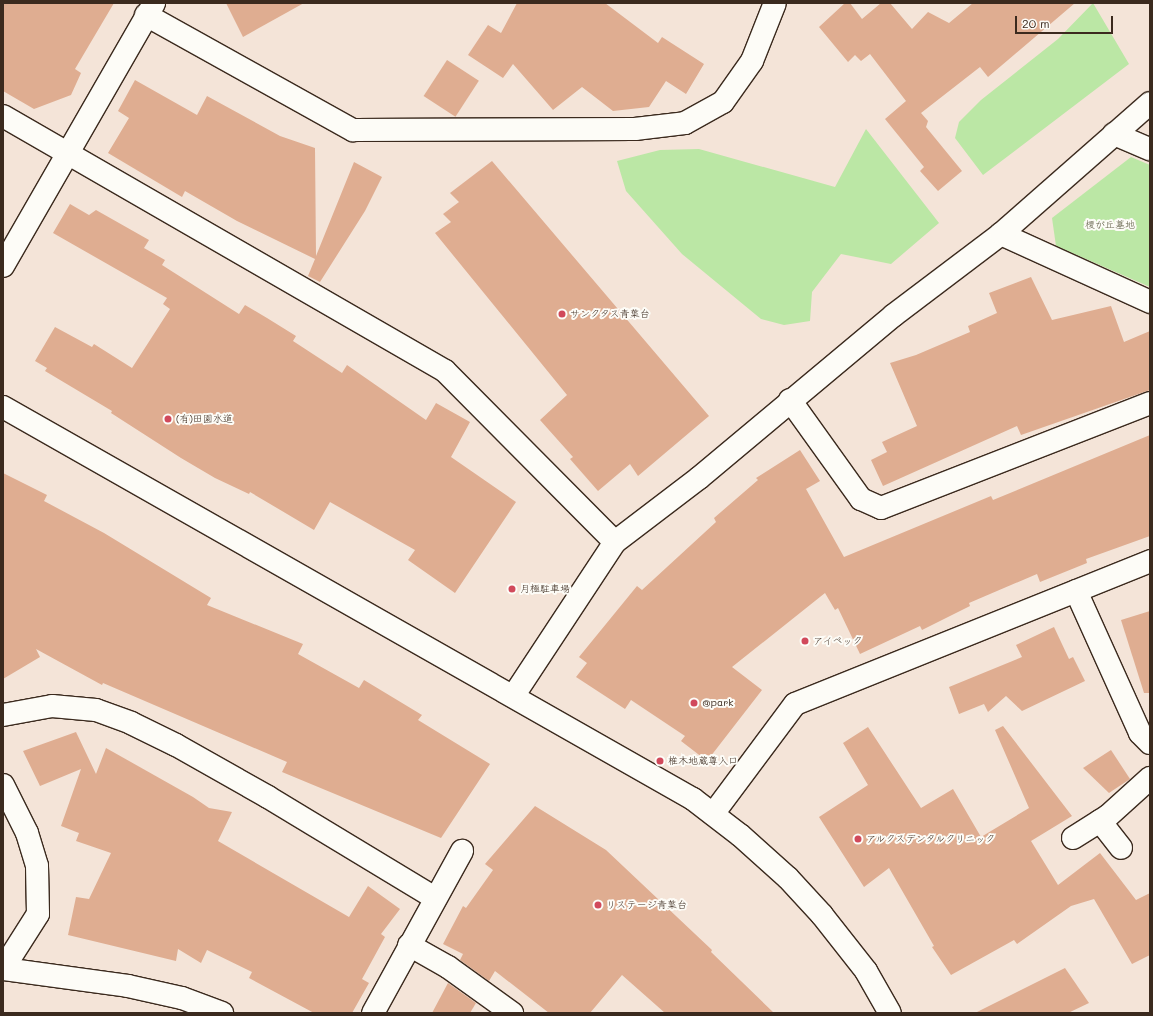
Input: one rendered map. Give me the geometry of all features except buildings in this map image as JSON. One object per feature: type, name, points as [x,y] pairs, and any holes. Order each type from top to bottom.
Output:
[{"type":"street","points":[[3,266],[150,9],[353,130],[635,129],[685,123],[723,102],[752,60],[775,3]]},
{"type":"street","points":[[514,695],[615,542],[699,478],[790,400],[894,315],[1001,234],[1150,103]]},
{"type":"street","points":[[3,116],[445,372],[615,542]]},
{"type":"street","points":[[1114,134],[1150,149]]},
{"type":"street","points":[[1001,234],[1150,302]]},
{"type":"street","points":[[790,400],[861,499],[881,508],[1150,403]]},
{"type":"street","points":[[3,407],[514,695],[693,799],[713,814],[788,878],[822,915],[866,971],[890,1013]]},
{"type":"street","points":[[713,814],[795,704],[1150,561]]},
{"type":"street","points":[[1076,591],[1140,733],[1150,743]]},
{"type":"street","points":[[3,715],[52,706],[96,710],[131,723],[176,745],[268,797],[435,898]]},
{"type":"street","points":[[1072,838],[1100,821],[1150,778]]},
{"type":"street","points":[[3,785],[27,833],[37,866],[38,914],[3,969],[128,986],[182,998],[222,1013]]},
{"type":"street","points":[[1100,821],[1121,848]]},
{"type":"street","points":[[373,1013],[462,851]]},
{"type":"street","points":[[409,945],[448,967],[512,1013]]},
{"type":"green space","points":[[1093,3],[1129,64],[983,175],[955,138],[959,122],[981,100],[1058,39]]},
{"type":"green space","points":[[866,129],[939,223],[891,264],[841,254],[812,292],[810,321],[784,325],[761,319],[682,254],[626,191],[617,161],[660,150],[699,149],[835,187]]},
{"type":"green space","name":"榎が丘墓地","points":[[1131,157],[1150,165],[1150,287],[1056,246],[1052,218]]},
{"type":"place","name":"サンクタス青葉台","points":[[562,314]]},
{"type":"place","name":"(有)田園水道","points":[[168,419]]},
{"type":"place","name":"月極駐車場","points":[[512,589]]},
{"type":"place","name":"アイペック","points":[[805,641]]},
{"type":"place","name":"@park","points":[[694,703]]},
{"type":"place","name":"椎木地蔵尊入口","points":[[660,761]]},
{"type":"place","name":"アルクスデンタルクリニック","points":[[858,839]]},
{"type":"place","name":"リステージ青葉台","points":[[598,905]]}]
